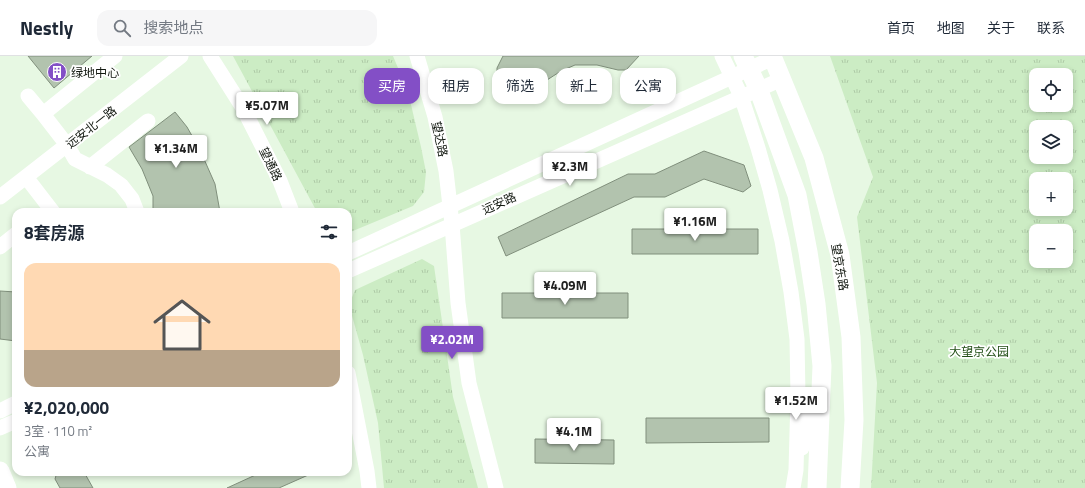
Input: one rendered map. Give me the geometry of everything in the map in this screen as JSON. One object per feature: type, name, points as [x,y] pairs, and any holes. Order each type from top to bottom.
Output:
[{"type":"main road","name":"望京东路","points":[[772,57],[814,158],[840,255],[851,337],[854,420],[850,488]]},
{"type":"main road","points":[[742,68],[758,88],[797,195],[808,252],[816,304],[822,366],[817,488]]},
{"type":"main road","points":[[0,471],[7,488]]},
{"type":"street","points":[[43,114],[115,56]]},
{"type":"street","name":"远安北一路","points":[[0,197],[181,56]]},
{"type":"street","name":"望通路","points":[[210,56],[243,108],[280,181],[290,208]]},
{"type":"street","name":"望达路","points":[[417,56],[435,117],[446,171],[458,303],[469,383],[496,488]]},
{"type":"street","points":[[722,56],[742,68],[741,96],[770,190],[782,241],[791,292],[797,346],[798,396],[796,470]]},
{"type":"street","name":"远安路","points":[[352,251],[450,208],[742,68],[772,57]]},
{"type":"street","name":"远安路","points":[[352,269],[758,88],[782,79]]},
{"type":"street","points":[[28,96],[67,145],[75,159],[107,175],[121,185],[132,199],[135,208]]},
{"type":"street","points":[[90,166],[148,121]]},
{"type":"street","points":[[26,177],[47,208]]},
{"type":"street","points":[[0,247],[12,237]]},
{"type":"street","points":[[793,488],[796,470],[822,380]]},
{"type":"street","points":[[352,393],[368,471],[369,488]]},
{"type":"street","points":[[0,411],[12,405]]},
{"type":"street","points":[[0,428],[12,423]]},
{"type":"green space","points":[[233,56],[393,56],[398,68],[364,68],[364,104],[411,104],[426,172],[424,192],[413,206],[352,231],[352,208],[315,208]]},
{"type":"green space","name":"大望京公园","points":[[830,56],[1085,56],[1085,488],[871,488],[877,383],[857,217],[873,177]]},
{"type":"green space","points":[[422,259],[434,266],[453,397],[478,488],[384,488],[378,423],[363,355],[352,316],[352,298],[355,290]]},
{"type":"building","name":"绿地中心","points":[[28,56],[92,56],[54,88]]},
{"type":"building","points":[[503,56],[639,56],[628,68],[620,68],[620,70],[597,65],[575,65],[568,68],[556,68],[556,74],[548,79],[548,68],[497,68]]},
{"type":"building","points":[[175,112],[187,127],[200,150],[215,184],[219,208],[153,208],[153,196],[142,169],[129,147]]},
{"type":"building","points":[[704,151],[744,165],[751,186],[743,192],[704,179],[665,197],[634,197],[506,256],[498,237],[628,174],[655,174]]},
{"type":"building","points":[[632,229],[758,229],[758,254],[632,254]]},
{"type":"building","points":[[0,291],[12,292],[12,340],[0,339]]},
{"type":"building","points":[[502,293],[628,293],[628,318],[502,318]]},
{"type":"building","points":[[646,418],[769,418],[769,442],[646,443]]},
{"type":"building","points":[[535,439],[614,440],[614,464],[535,463]]},
{"type":"building","points":[[56,476],[86,476],[93,488],[60,488],[55,479]]},
{"type":"building","points":[[253,476],[306,476],[279,488],[227,488]]},
{"type":"place","name":"绿地中心","points":[[57,72]]}]
